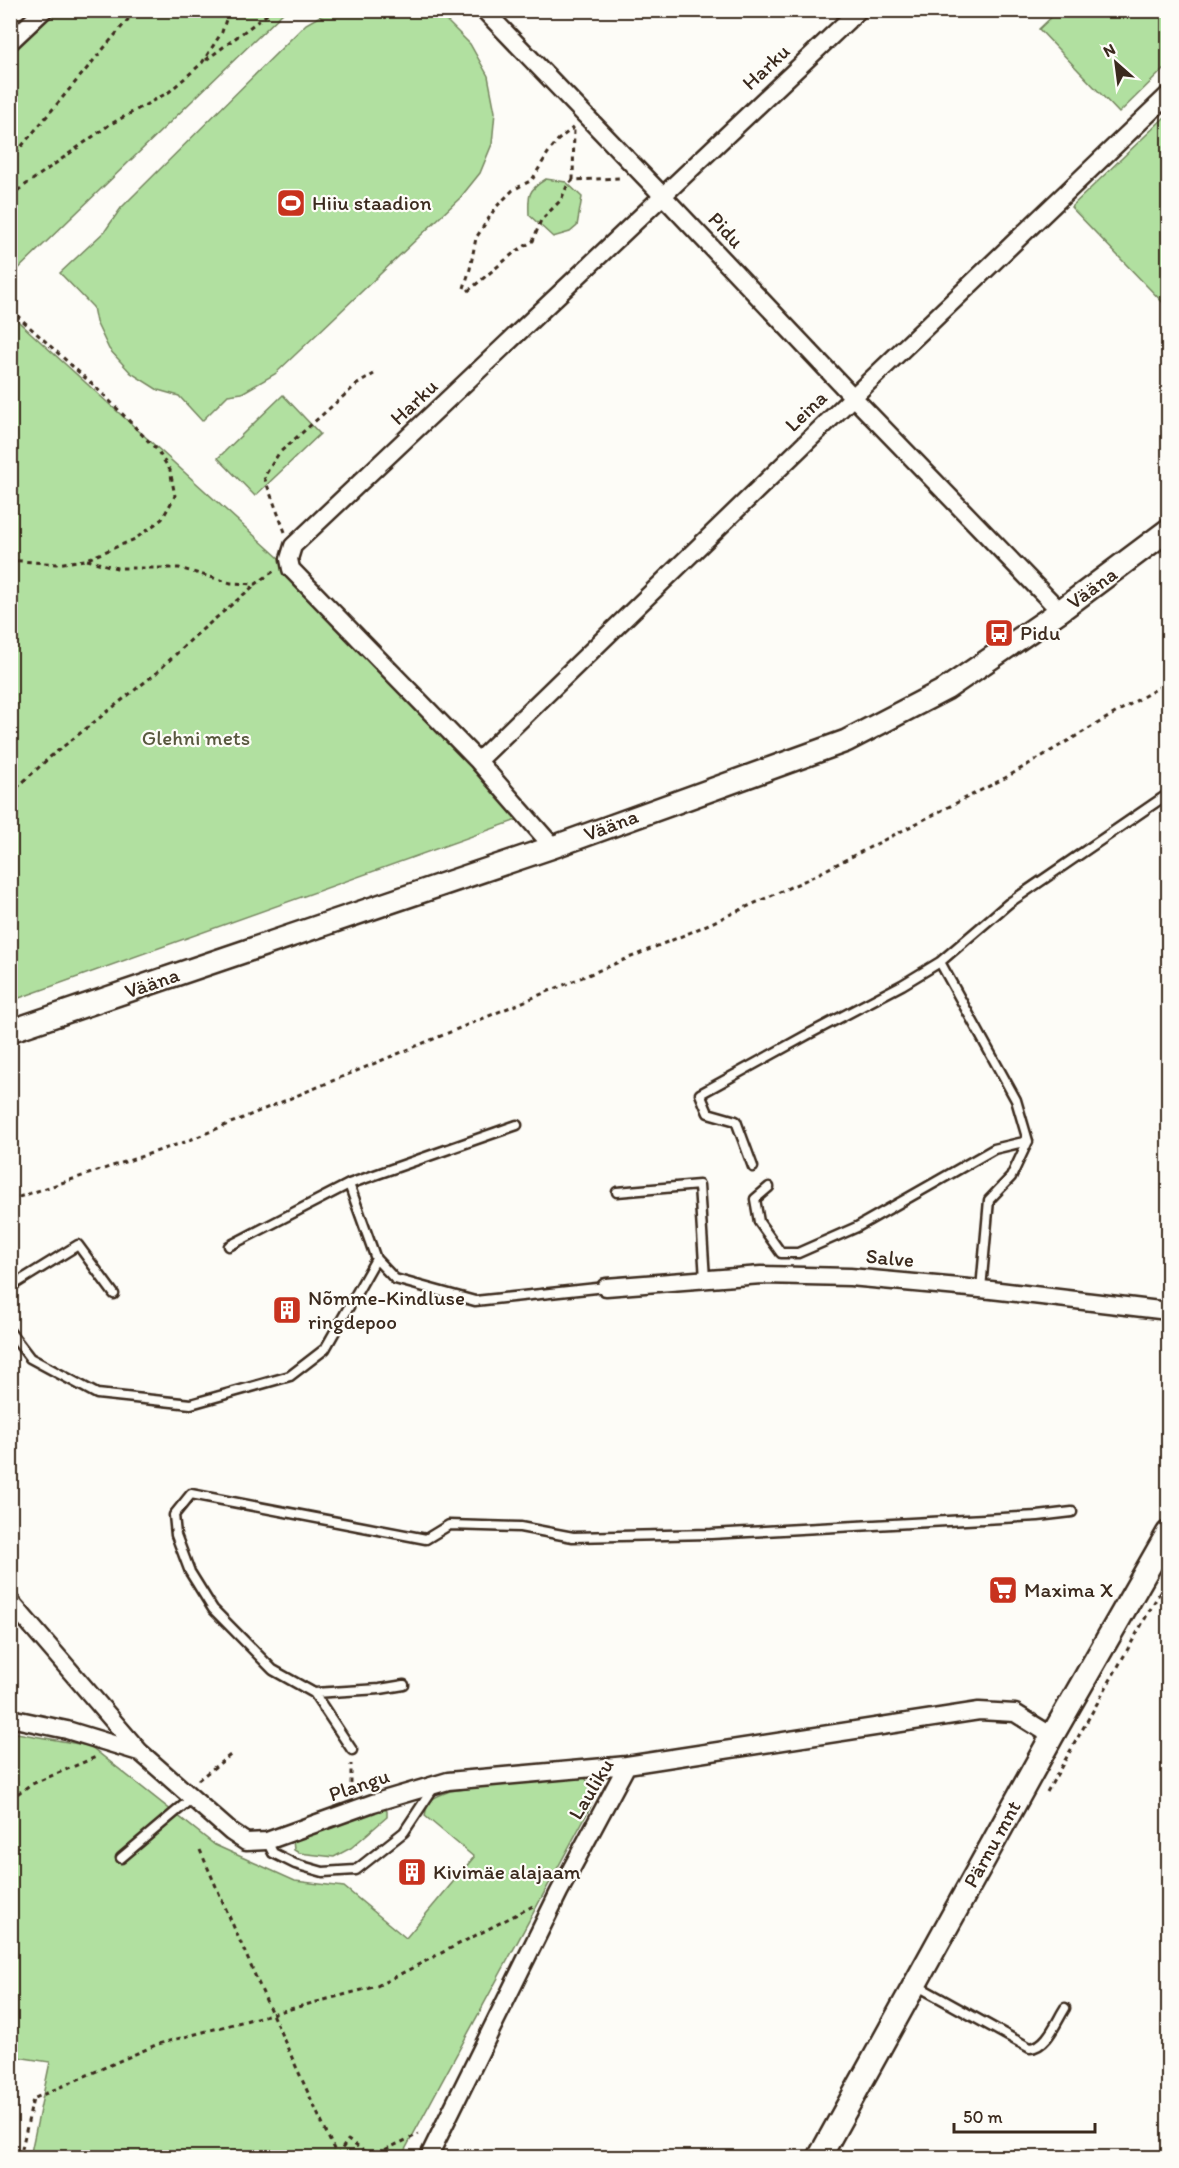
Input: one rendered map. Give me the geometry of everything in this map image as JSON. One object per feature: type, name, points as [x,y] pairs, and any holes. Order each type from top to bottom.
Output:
[{"type":"main road","name":"Pärnu mnt","points":[[819,2157],[1052,1736],[1165,1547]]},
{"type":"street","points":[[10,42],[44,10]]},
{"type":"street","name":"Pidu","points":[[484,10],[662,195],[852,398],[1060,611]]},
{"type":"street","name":"Harku","points":[[291,552],[662,195],[859,10]]},
{"type":"street","name":"Leina","points":[[478,761],[1168,95]]},
{"type":"street","name":"Vääna","points":[[10,1031],[553,847],[846,741],[946,688],[1060,611],[1168,530]]},
{"type":"street","points":[[291,552],[291,569],[478,761],[553,847]]},
{"type":"street","name":"Salve","points":[[606,1287],[760,1275],[850,1277],[981,1289],[1168,1311]]},
{"type":"street","name":"Plangu","points":[[10,1601],[140,1752],[231,1832],[246,1842],[267,1841],[448,1781],[627,1765]]},
{"type":"street","name":"Lauliku","points":[[428,2157],[559,1892],[627,1765],[979,1711],[1015,1713],[1052,1736]]},
{"type":"street","name":"Plangu","points":[[10,1718],[67,1730],[140,1752]]},
{"type":"lane","points":[[753,1167],[736,1121],[708,1113],[700,1095],[940,962],[1009,903],[1168,794]]},
{"type":"lane","points":[[940,962],[1016,1100],[1028,1141],[1011,1177],[989,1200],[981,1289]]},
{"type":"lane","points":[[230,1246],[349,1184],[517,1125]]},
{"type":"lane","points":[[769,1186],[755,1199],[759,1222],[781,1252],[798,1253],[857,1227],[994,1149],[1028,1141]]},
{"type":"lane","points":[[349,1184],[376,1259],[395,1279],[475,1301],[606,1287]]},
{"type":"lane","points":[[617,1192],[699,1185],[705,1279]]},
{"type":"lane","points":[[10,1287],[78,1245],[114,1294]]},
{"type":"lane","points":[[10,1332],[30,1358],[97,1394],[191,1404],[290,1376],[325,1350],[376,1259]]},
{"type":"lane","points":[[352,1750],[314,1693],[273,1670],[213,1609],[190,1572],[176,1535],[174,1515],[191,1494],[426,1539],[449,1525],[520,1527],[573,1537],[585,1537],[711,1534],[1038,1516],[1072,1512]]},
{"type":"lane","points":[[314,1693],[380,1689],[404,1684]]},
{"type":"lane","points":[[267,1841],[273,1853],[295,1864],[323,1872],[356,1870],[404,1832],[436,1785]]},
{"type":"lane","points":[[121,1858],[188,1795]]},
{"type":"lane","points":[[915,1984],[1030,2048],[1037,2048],[1043,2043],[1065,2008]]},
{"type":"path","points":[[10,160],[136,10]]},
{"type":"path","points":[[202,63],[222,32],[229,10]]},
{"type":"path","points":[[10,196],[109,125],[169,92],[202,63],[273,10]]},
{"type":"path","points":[[573,180],[576,105]]},
{"type":"path","points":[[574,126],[558,140],[532,180],[513,190],[496,207],[483,226],[476,238],[466,289],[533,241],[541,220],[561,200],[567,186],[573,180],[630,178],[642,174]]},
{"type":"path","points":[[10,309],[106,398],[157,450],[170,470],[175,496],[162,519],[135,539],[85,560],[56,564],[10,560]]},
{"type":"path","points":[[10,794],[50,757],[155,674],[291,552],[264,477],[279,453],[356,385],[374,374]]},
{"type":"path","points":[[85,560],[117,568],[179,568],[231,583],[256,584]]},
{"type":"path","points":[[10,1200],[185,1142],[689,933],[806,879],[1005,778],[1168,682]]},
{"type":"path","points":[[10,1799],[30,1785],[76,1767],[119,1746]]},
{"type":"path","points":[[352,1750],[350,1781],[352,1811]]},
{"type":"path","points":[[188,1795],[233,1753]]},
{"type":"path","points":[[200,1850],[336,2157]]},
{"type":"path","points":[[20,2157],[33,2099],[158,2044],[377,1986],[559,1892]]},
{"type":"path","points":[[336,2157],[348,2140],[372,2157],[446,2123]]},
{"type":"green space","points":[[44,11],[285,11],[11,276],[11,42]]},
{"type":"green space","name":"Hiiu staadion","points":[[329,11],[427,11],[448,22],[470,44],[488,76],[495,112],[492,144],[480,173],[460,198],[275,374],[242,393],[228,395],[202,421],[179,396],[158,390],[131,373],[109,349],[96,322],[93,307],[60,273],[105,231],[121,208],[306,24]]},
{"type":"green space","points":[[1058,11],[1168,11],[1168,65],[1119,113],[1039,29]]},
{"type":"green space","points":[[1168,114],[1168,308],[1071,207]]},
{"type":"green space","points":[[546,179],[566,182],[582,197],[577,226],[570,232],[553,237],[529,215],[530,194]]},
{"type":"green space","name":"Glehni mets","points":[[10,314],[291,569],[528,816],[11,1001]]},
{"type":"green space","points":[[283,395],[320,434],[255,496],[218,458]]},
{"type":"green space","points":[[11,1732],[90,1746],[215,1845],[295,1881],[344,1887],[406,1938],[474,1857],[425,1816],[428,1805],[433,1799],[450,1791],[581,1774],[596,1790],[590,1808],[401,2157],[30,2157],[50,2062],[11,2056]]},
{"type":"green space","points":[[384,1808],[387,1811],[387,1817],[351,1848],[334,1857],[299,1853],[294,1850],[293,1840],[332,1823]]},
{"type":"place","name":"Hiiu staadion","points":[[291,203]]},
{"type":"place","name":"Pidu","points":[[999,633]]},
{"type":"place","name":"Nõmme-Kindluse ringdepoo","points":[[287,1310]]},
{"type":"place","name":"Maxima X","points":[[1003,1590]]},
{"type":"place","name":"Kivimäe alajaam","points":[[412,1872]]}]
